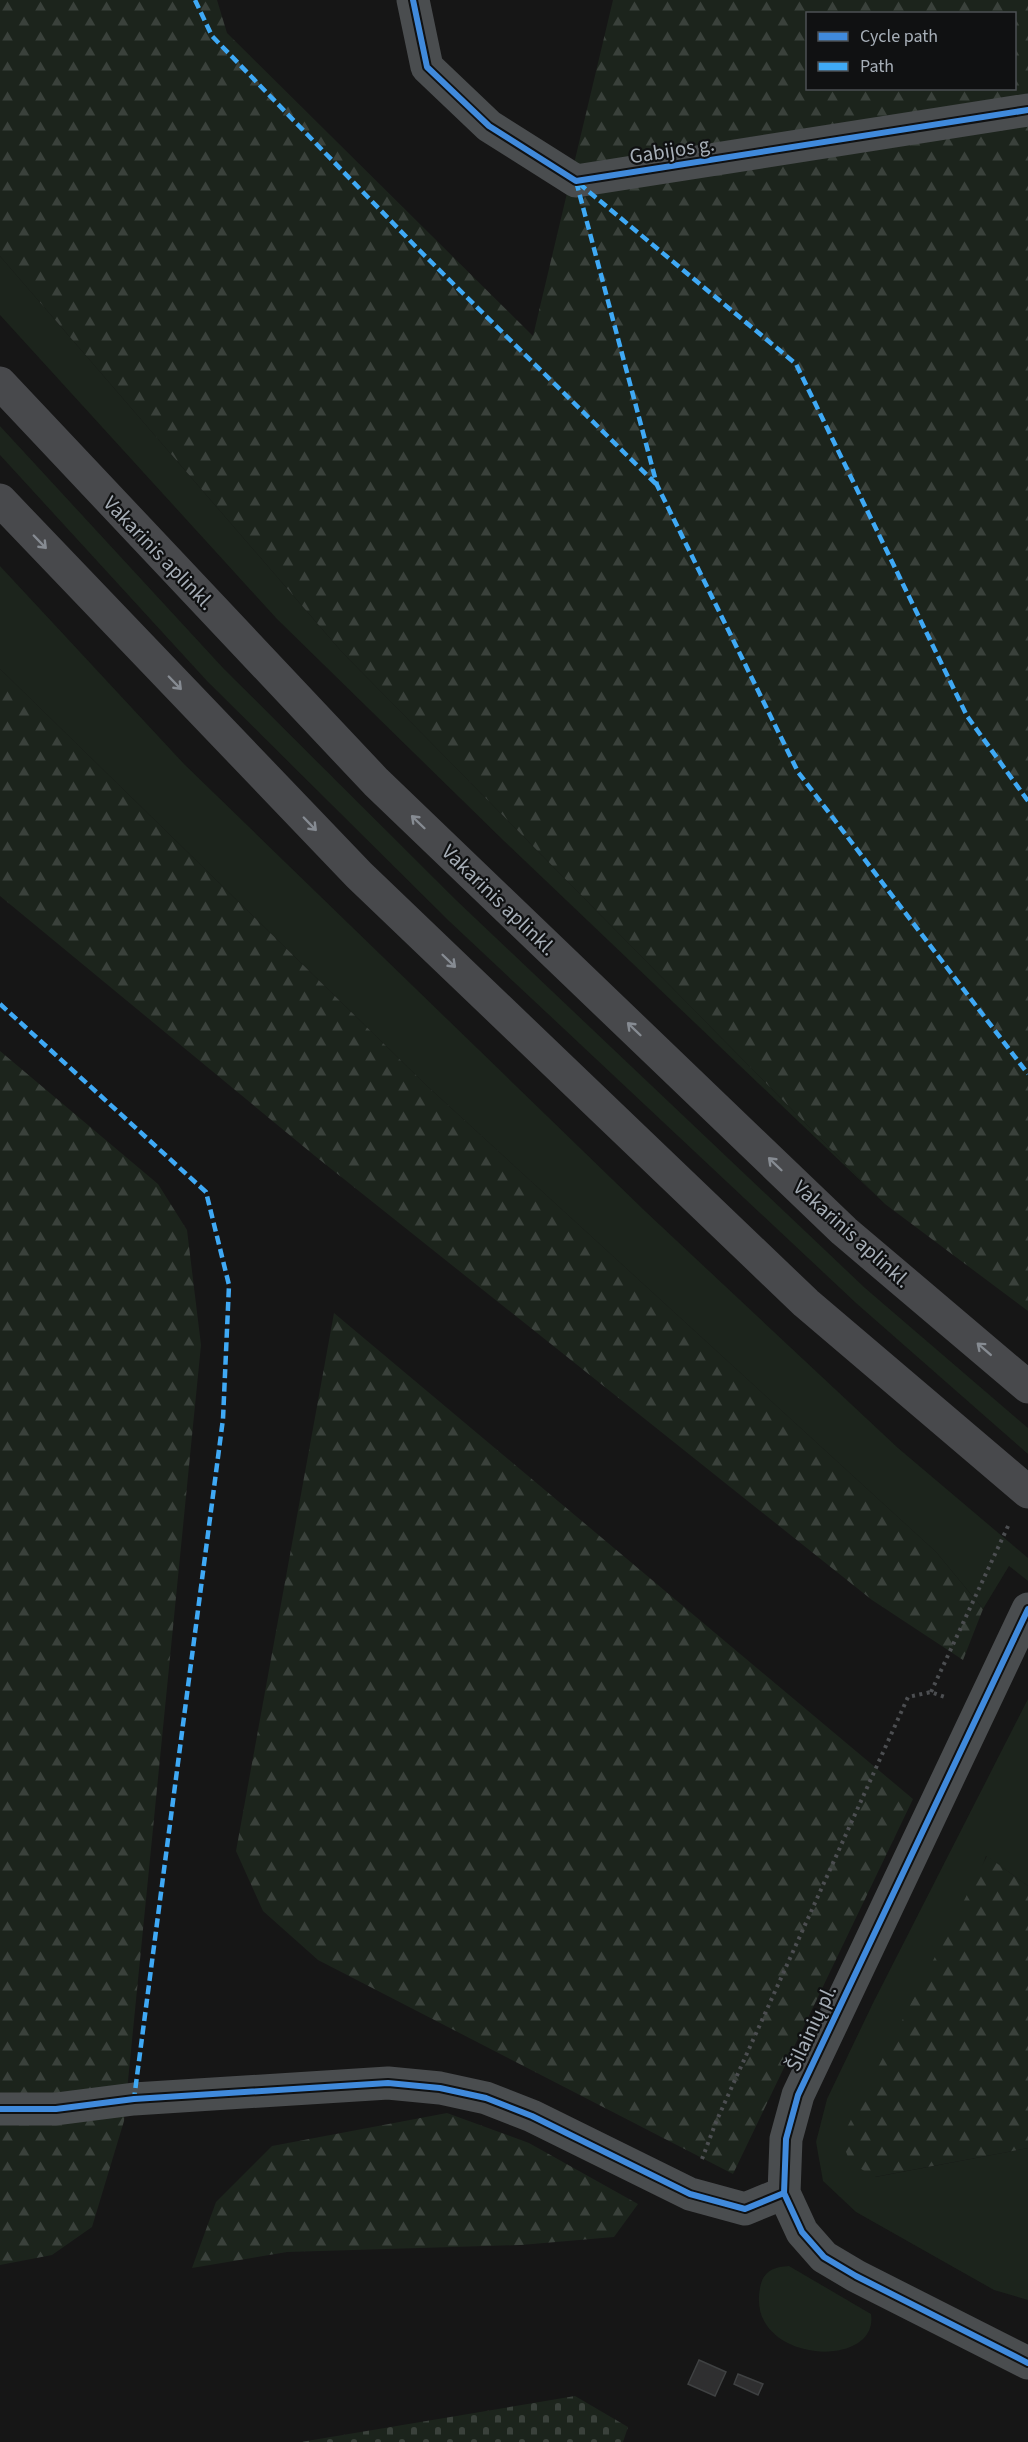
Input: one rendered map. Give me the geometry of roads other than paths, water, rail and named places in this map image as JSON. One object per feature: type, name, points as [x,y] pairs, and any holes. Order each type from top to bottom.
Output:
[{"type":"highway","name":"Vakarinis aplinkl.","points":[[0,383],[34,422],[385,790],[844,1231],[1028,1388]]},
{"type":"highway","points":[[0,500],[359,875],[806,1302],[1027,1490]]},
{"type":"street","name":"Gabijos g.","points":[[413,0],[427,66],[489,126],[576,182],[1028,110]]},
{"type":"street","name":"Šilainių pl.","points":[[1028,1609],[798,2095],[786,2139],[784,2193],[802,2232],[824,2257],[856,2276],[1028,2363]]},
{"type":"street","points":[[0,2109],[56,2109],[134,2099],[388,2084],[440,2088],[486,2098],[532,2116],[690,2194],[745,2209],[784,2193]]}]
